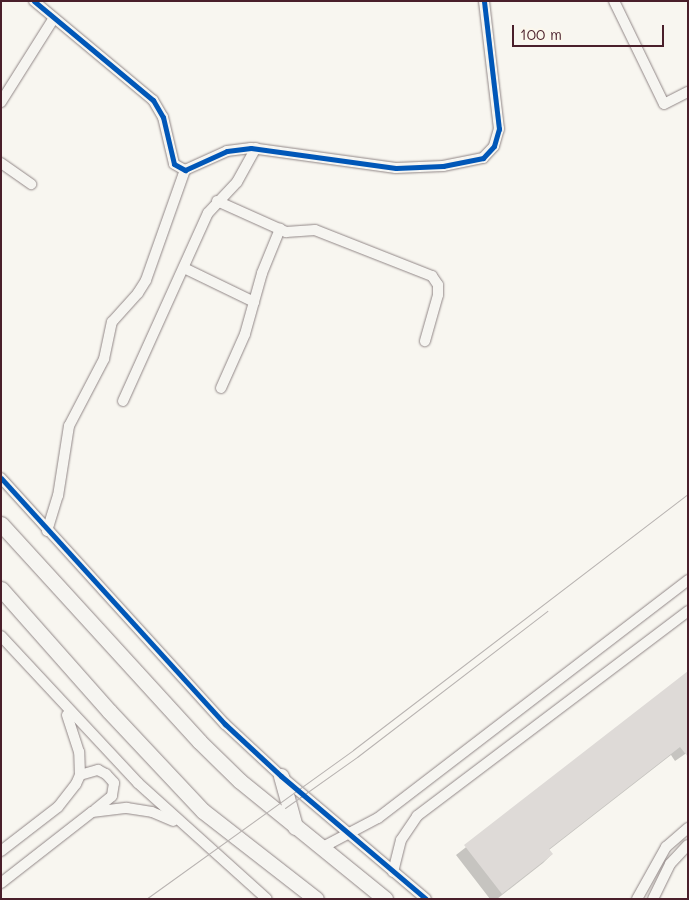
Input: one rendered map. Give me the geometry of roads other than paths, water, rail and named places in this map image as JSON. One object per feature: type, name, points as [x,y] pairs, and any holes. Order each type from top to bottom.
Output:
[{"type":"main road","points":[[1,524],[198,741],[240,782],[385,899]]},
{"type":"main road","points":[[1,589],[109,711],[203,811],[310,896]]},
{"type":"main road","points":[[281,776],[295,826]]},
{"type":"street","points":[[34,1],[153,100],[163,117],[174,164],[185,170]]},
{"type":"street","points":[[47,531],[58,496],[69,426],[104,359],[112,322],[146,280],[185,170],[227,151],[256,148],[396,168],[444,166],[482,158],[494,146],[499,129],[484,1]]},
{"type":"street","points":[[614,1],[664,104],[688,92]]},
{"type":"street","points":[[1,102],[54,18]]},
{"type":"street","points":[[124,401],[208,213],[217,201],[237,182],[256,148]]},
{"type":"street","points":[[1,163],[31,184]]},
{"type":"street","points":[[217,201],[280,229],[292,233],[315,230],[432,276],[438,285],[438,295],[425,341]]},
{"type":"street","points":[[221,388],[244,338],[254,302],[280,229]]},
{"type":"street","points":[[184,268],[254,302]]},
{"type":"street","points":[[1,478],[176,673],[281,776],[426,899]]},
{"type":"street","points":[[321,848],[350,835],[382,815],[688,580]]},
{"type":"street","points":[[393,872],[401,840],[418,816],[688,611]]},
{"type":"street","points":[[1,636],[57,699],[187,830],[267,899]]},
{"type":"street","points":[[1,852],[64,802],[80,775],[77,740],[57,699]]},
{"type":"street","points":[[1,883],[112,796],[114,783],[106,774],[98,770],[80,775]]},
{"type":"street","points":[[92,812],[116,808],[140,809],[164,816],[187,830]]},
{"type":"street","points":[[637,899],[666,848],[688,828]]},
{"type":"street","points":[[654,899],[670,864],[688,845]]},
{"type":"tram line","points":[[146,899],[353,750],[688,494]]},
{"type":"tram line","points":[[285,808],[357,757],[547,611]]}]
